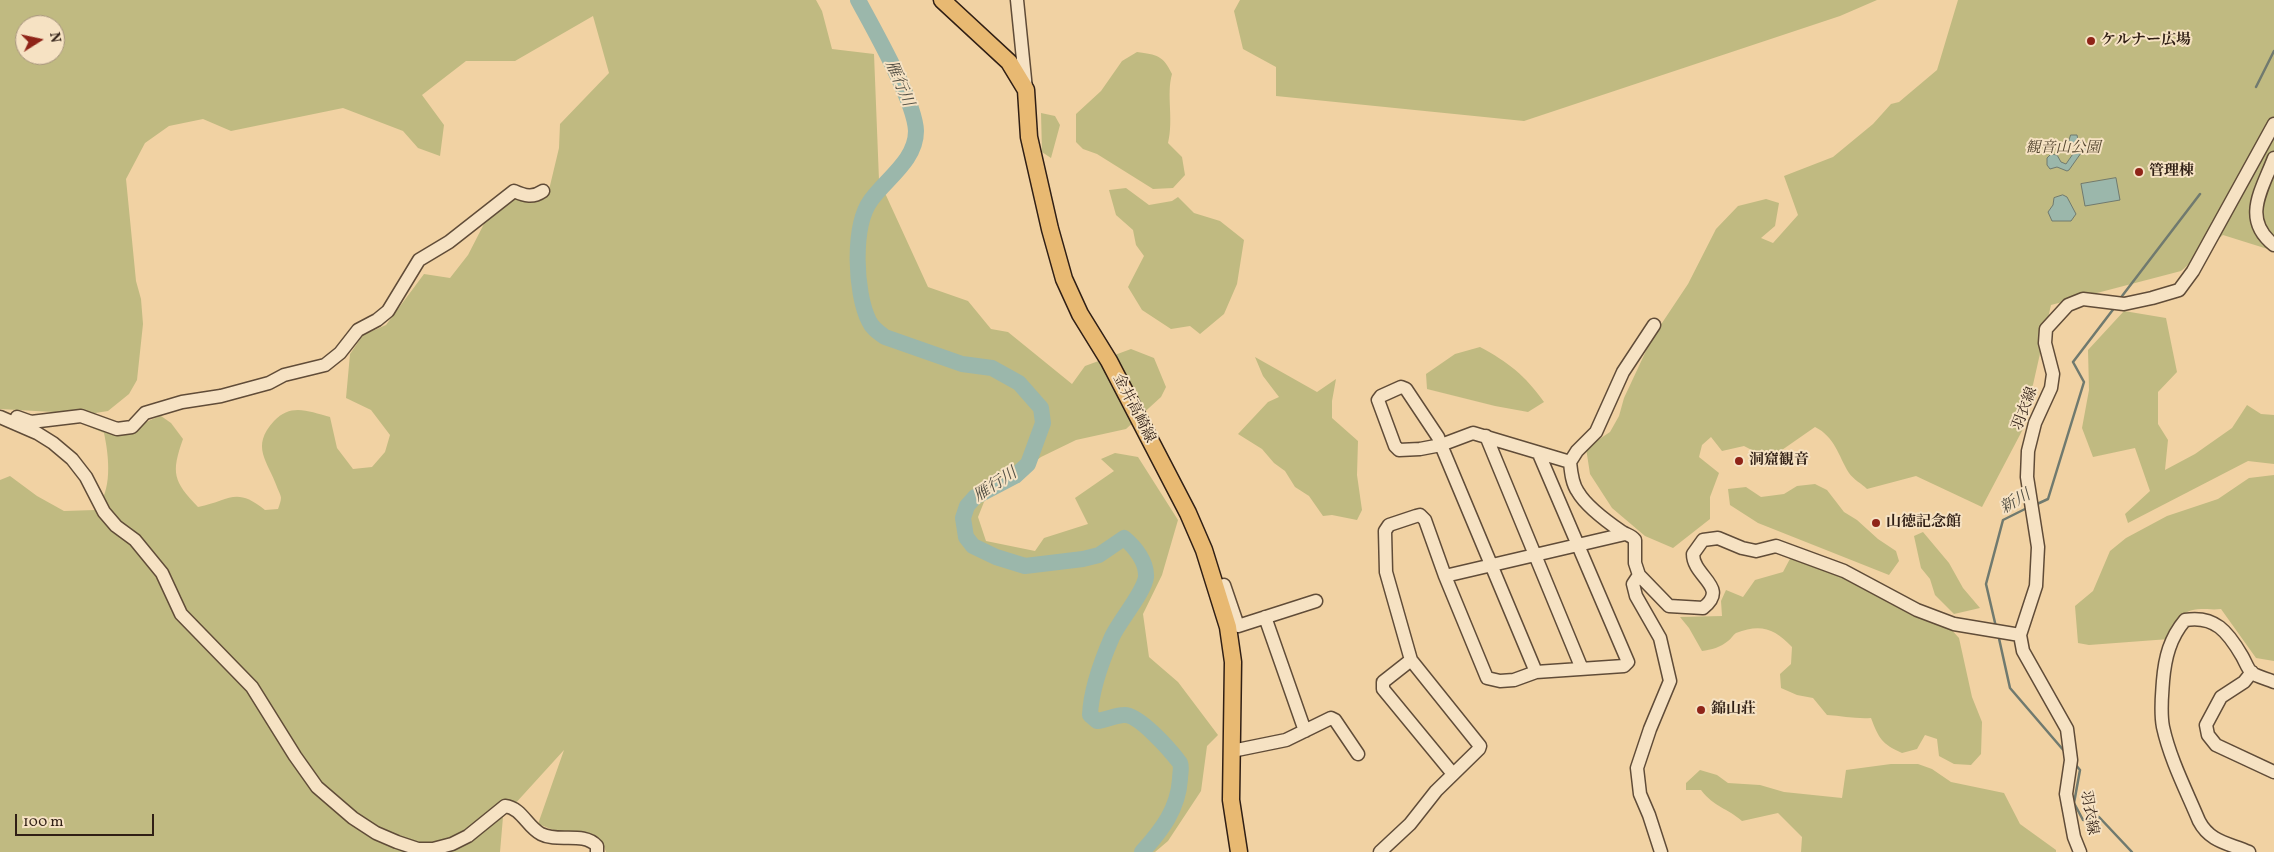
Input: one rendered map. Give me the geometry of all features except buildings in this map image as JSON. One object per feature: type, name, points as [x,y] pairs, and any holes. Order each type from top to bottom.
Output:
[{"type":"main road","name":"金井高崎線","points":[[942,0],[1009,62],[1026,90],[1029,137],[1050,229],[1064,279],[1080,314],[1109,361],[1188,514],[1204,550],[1228,628],[1233,662],[1231,800],[1239,852]]},
{"type":"street","points":[[1016,0],[1026,90]]},
{"type":"street","name":"羽衣線","points":[[2080,852],[2074,837],[2066,794],[2071,760],[2067,729],[2023,651],[2020,635],[2036,586],[2038,547],[2028,477],[2028,451],[2035,423],[2052,388],[2053,374],[2045,343],[2046,329],[2068,305],[2083,299],[2124,304],[2179,290],[2193,271],[2274,124]]},
{"type":"street","points":[[2274,158],[2256,207],[2256,222],[2267,239],[2274,245]]},
{"type":"street","points":[[0,417],[14,416],[30,422],[81,416],[117,429],[132,427],[145,413],[182,402],[221,396],[268,383],[284,375],[325,365],[340,352],[358,330],[377,320],[388,311],[419,260],[449,242],[514,191],[530,196],[536,196],[543,191]]},
{"type":"street","points":[[1625,534],[1600,515],[1578,493],[1572,479],[1570,462],[1577,451],[1596,432],[1624,372],[1654,326]]},
{"type":"street","points":[[1536,672],[1441,445],[1406,389],[1401,387],[1379,397],[1379,403],[1397,449],[1402,451],[1441,445],[1469,433],[1486,436],[1539,454],[1570,462]]},
{"type":"street","points":[[0,417],[37,433],[53,443],[72,459],[86,477],[104,512],[116,526],[135,540],[162,573],[181,614],[252,687],[295,756],[317,787],[353,818],[376,833],[397,842],[418,849],[433,849],[452,844],[468,836],[505,806],[514,807],[540,834],[549,837],[588,839],[596,846],[597,852]]},
{"type":"street","points":[[1486,436],[1582,669]]},
{"type":"street","points":[[1380,852],[1410,824],[1436,791],[1479,750],[1479,742],[1411,660],[1386,572],[1385,531],[1389,525],[1416,516],[1423,517],[1487,678],[1500,681],[1514,680],[1536,672],[1624,666],[1628,662],[1580,545],[1539,454]]},
{"type":"street","points":[[1445,576],[1625,534],[1631,535],[1635,540],[1635,563],[1639,575],[1669,606],[1703,608],[1712,600],[1714,593],[1712,586],[1693,559],[1696,548],[1703,540],[1718,538],[1742,548],[1756,551],[1776,546],[1844,571],[1917,610],[1954,624],[2020,635]]},
{"type":"street","points":[[1639,575],[1632,584],[1636,596],[1660,638],[1670,681],[1650,729],[1637,768],[1640,794],[1650,815],[1661,852]]},
{"type":"street","points":[[1216,587],[1224,585],[1238,626],[1316,601]]},
{"type":"street","points":[[1265,617],[1305,731]]},
{"type":"street","points":[[2249,852],[2211,837],[2204,832],[2168,744],[2162,725],[2161,704],[2165,662],[2174,634],[2185,620],[2196,618],[2209,620],[2221,628],[2237,648],[2252,672],[2274,682]]},
{"type":"street","points":[[1411,660],[1383,682],[1383,689],[1453,774]]},
{"type":"street","points":[[2252,672],[2244,682],[2221,698],[2206,725],[2208,735],[2216,745],[2274,772]]},
{"type":"street","points":[[1232,752],[1286,740],[1331,718],[1335,720],[1358,754]]},
{"type":"green space","points":[[0,0],[816,0],[822,11],[832,49],[874,54],[879,180],[928,287],[968,301],[991,329],[1008,332],[1072,384],[1085,366],[1131,349],[1154,358],[1166,387],[1161,397],[1126,429],[1076,440],[1041,457],[986,497],[978,517],[986,541],[1035,551],[1044,538],[1088,524],[1075,498],[1114,471],[1101,459],[1115,453],[1138,457],[1178,520],[1162,575],[1143,614],[1149,657],[1178,682],[1218,735],[1207,746],[1201,791],[1168,841],[1155,852],[606,852],[599,839],[591,834],[555,831],[538,824],[564,750],[503,817],[500,852],[0,852],[0,480],[10,476],[37,496],[64,511],[95,510],[105,494],[108,473],[107,452],[104,433],[85,425],[124,431],[136,428],[161,416],[171,423],[183,439],[177,460],[177,476],[183,490],[198,507],[232,497],[239,497],[255,503],[265,510],[278,509],[281,497],[263,454],[263,439],[267,430],[280,415],[293,410],[330,417],[337,448],[353,469],[372,467],[385,452],[390,435],[371,410],[346,398],[350,354],[363,335],[386,325],[424,274],[450,278],[468,255],[486,220],[515,198],[538,201],[548,194],[559,148],[560,124],[609,73],[593,16],[515,61],[466,61],[422,95],[444,125],[440,156],[418,148],[403,131],[343,108],[231,131],[203,119],[169,126],[145,143],[126,179],[136,281],[141,299],[143,324],[137,380],[129,394],[108,411],[89,414],[0,409]]},
{"type":"green space","points":[[1240,0],[1877,0],[1840,16],[1524,121],[1276,96],[1276,67],[1243,49],[1234,11]]},
{"type":"green space","name":"観音山公園","points":[[1958,0],[2274,0],[2274,251],[2223,235],[2181,271],[2051,305],[2023,429],[1982,507],[1916,476],[1867,489],[1849,473],[1832,441],[1815,427],[1769,459],[1744,446],[1722,451],[1711,437],[1702,445],[1699,457],[1719,473],[1710,497],[1710,519],[1673,548],[1645,536],[1612,508],[1590,474],[1586,448],[1610,432],[1619,416],[1624,398],[1652,338],[1688,284],[1716,229],[1738,206],[1766,199],[1779,203],[1775,226],[1761,238],[1773,243],[1798,215],[1784,176],[1833,157],[1873,124],[1891,104],[1899,102],[1937,70]]},
{"type":"green space","points":[[1137,52],[1159,57],[1166,63],[1172,74],[1170,82],[1170,134],[1168,143],[1182,157],[1185,175],[1173,188],[1153,189],[1097,154],[1083,149],[1076,142],[1076,114],[1101,91],[1122,61]]},
{"type":"green space","points":[[1041,113],[1055,116],[1060,125],[1051,158],[1042,152]]},
{"type":"green space","points":[[1126,188],[1149,205],[1172,201],[1178,197],[1194,213],[1220,221],[1244,240],[1237,284],[1224,314],[1200,334],[1190,326],[1171,329],[1142,310],[1128,287],[1144,256],[1136,245],[1133,230],[1116,215],[1109,190]]},
{"type":"green space","points":[[2124,311],[2166,318],[2177,372],[2158,392],[2158,424],[2168,440],[2165,470],[2195,454],[2232,428],[2247,405],[2261,414],[2274,415],[2274,464],[2248,461],[2128,523],[2125,514],[2150,491],[2135,448],[2093,457],[2082,428],[2089,390],[2088,350]]},
{"type":"green space","points":[[1480,347],[1515,370],[1530,384],[1544,402],[1528,412],[1427,389],[1426,374],[1455,354]]},
{"type":"green space","points":[[1255,357],[1317,392],[1336,379],[1332,401],[1332,418],[1358,441],[1357,475],[1362,510],[1357,520],[1332,515],[1323,516],[1309,496],[1295,487],[1285,471],[1274,463],[1262,449],[1238,434],[1268,402],[1279,397],[1263,376]]},
{"type":"green space","points":[[2274,475],[2274,661],[2256,658],[2221,609],[2201,609],[2183,614],[2173,627],[2169,639],[2089,645],[2078,643],[2075,606],[2093,591],[2110,551],[2126,538],[2167,516],[2218,499],[2249,478]]},
{"type":"green space","points":[[1815,484],[1827,490],[1844,512],[1896,551],[1899,561],[1889,575],[1758,523],[1730,505],[1728,489],[1746,487],[1761,497],[1784,494],[1797,486]]},
{"type":"green space","points":[[1923,532],[1949,563],[1963,588],[1980,608],[1954,614],[1935,595],[1930,579],[1921,568],[1914,536]]},
{"type":"green space","points":[[1792,555],[1813,567],[1844,577],[1912,614],[1949,627],[1959,638],[1972,697],[1982,722],[1981,754],[1971,765],[1954,764],[1939,756],[1937,739],[1925,735],[1917,749],[1902,753],[1890,747],[1882,740],[1871,718],[1827,715],[1813,698],[1797,695],[1781,688],[1780,674],[1791,664],[1792,647],[1773,632],[1760,628],[1745,630],[1736,633],[1719,647],[1702,651],[1689,628],[1680,617],[1722,616],[1721,601],[1726,590],[1743,597],[1755,580],[1783,572]]},
{"type":"green space","points":[[1891,764],[1918,764],[1932,769],[1951,782],[2004,793],[2020,824],[2056,850],[2056,852],[1801,852],[1802,837],[1778,813],[1742,821],[1716,804],[1701,790],[1686,790],[1686,783],[1700,770],[1717,775],[1728,783],[1760,785],[1784,792],[1842,798],[1846,770]]},
{"type":"shaded area","points":[[2071,135],[2077,135],[2078,140],[2085,143],[2087,150],[2081,153],[2069,170],[2057,167],[2050,169],[2047,165],[2047,158],[2051,154],[2057,155],[2061,162],[2066,164],[2077,148],[2069,141]]},
{"type":"shaded area","points":[[2116,178],[2120,200],[2085,206],[2081,184]]},
{"type":"shaded area","points":[[2063,195],[2067,197],[2076,214],[2071,221],[2052,221],[2048,212],[2053,205],[2054,198]]},
{"type":"waterway","name":"雁行川","points":[[858,0],[883,46],[909,102],[916,131],[915,141],[906,160],[871,200],[861,226],[858,242],[858,277],[864,309],[869,321],[885,337],[962,364],[992,368],[1019,383],[1041,408],[1043,423],[1028,464],[1015,476],[975,497],[967,506],[963,518],[966,537],[973,546],[996,557],[1025,566],[1083,559],[1099,555],[1124,538],[1136,550],[1145,566],[1146,577],[1141,591],[1115,630],[1104,655],[1095,685],[1090,715],[1097,721],[1121,715],[1130,716],[1138,720],[1170,750],[1180,763],[1179,790],[1168,819],[1142,852]]},
{"type":"waterway","points":[[2256,87],[2274,51]]},
{"type":"waterway","name":"新川","points":[[2119,300],[2200,194]]},
{"type":"waterway","name":"新川","points":[[2035,505],[2048,499],[2084,382],[2073,362],[2115,307]]},
{"type":"waterway","name":"新川","points":[[1996,627],[1986,584],[2003,520],[2027,508]]},
{"type":"waterway","name":"新川","points":[[1998,634],[2010,688],[2065,752]]},
{"type":"waterway","name":"新川","points":[[2075,764],[2080,770],[2074,803],[2083,820],[2099,817],[2132,852]]},
{"type":"place","name":"ケルナー広場","points":[[2091,41]]},
{"type":"place","name":"管理棟","points":[[2139,172]]},
{"type":"place","name":"洞窟観音","points":[[1739,461]]},
{"type":"place","name":"山徳記念館","points":[[1876,523]]},
{"type":"place","name":"錦山荘","points":[[1701,710]]}]
